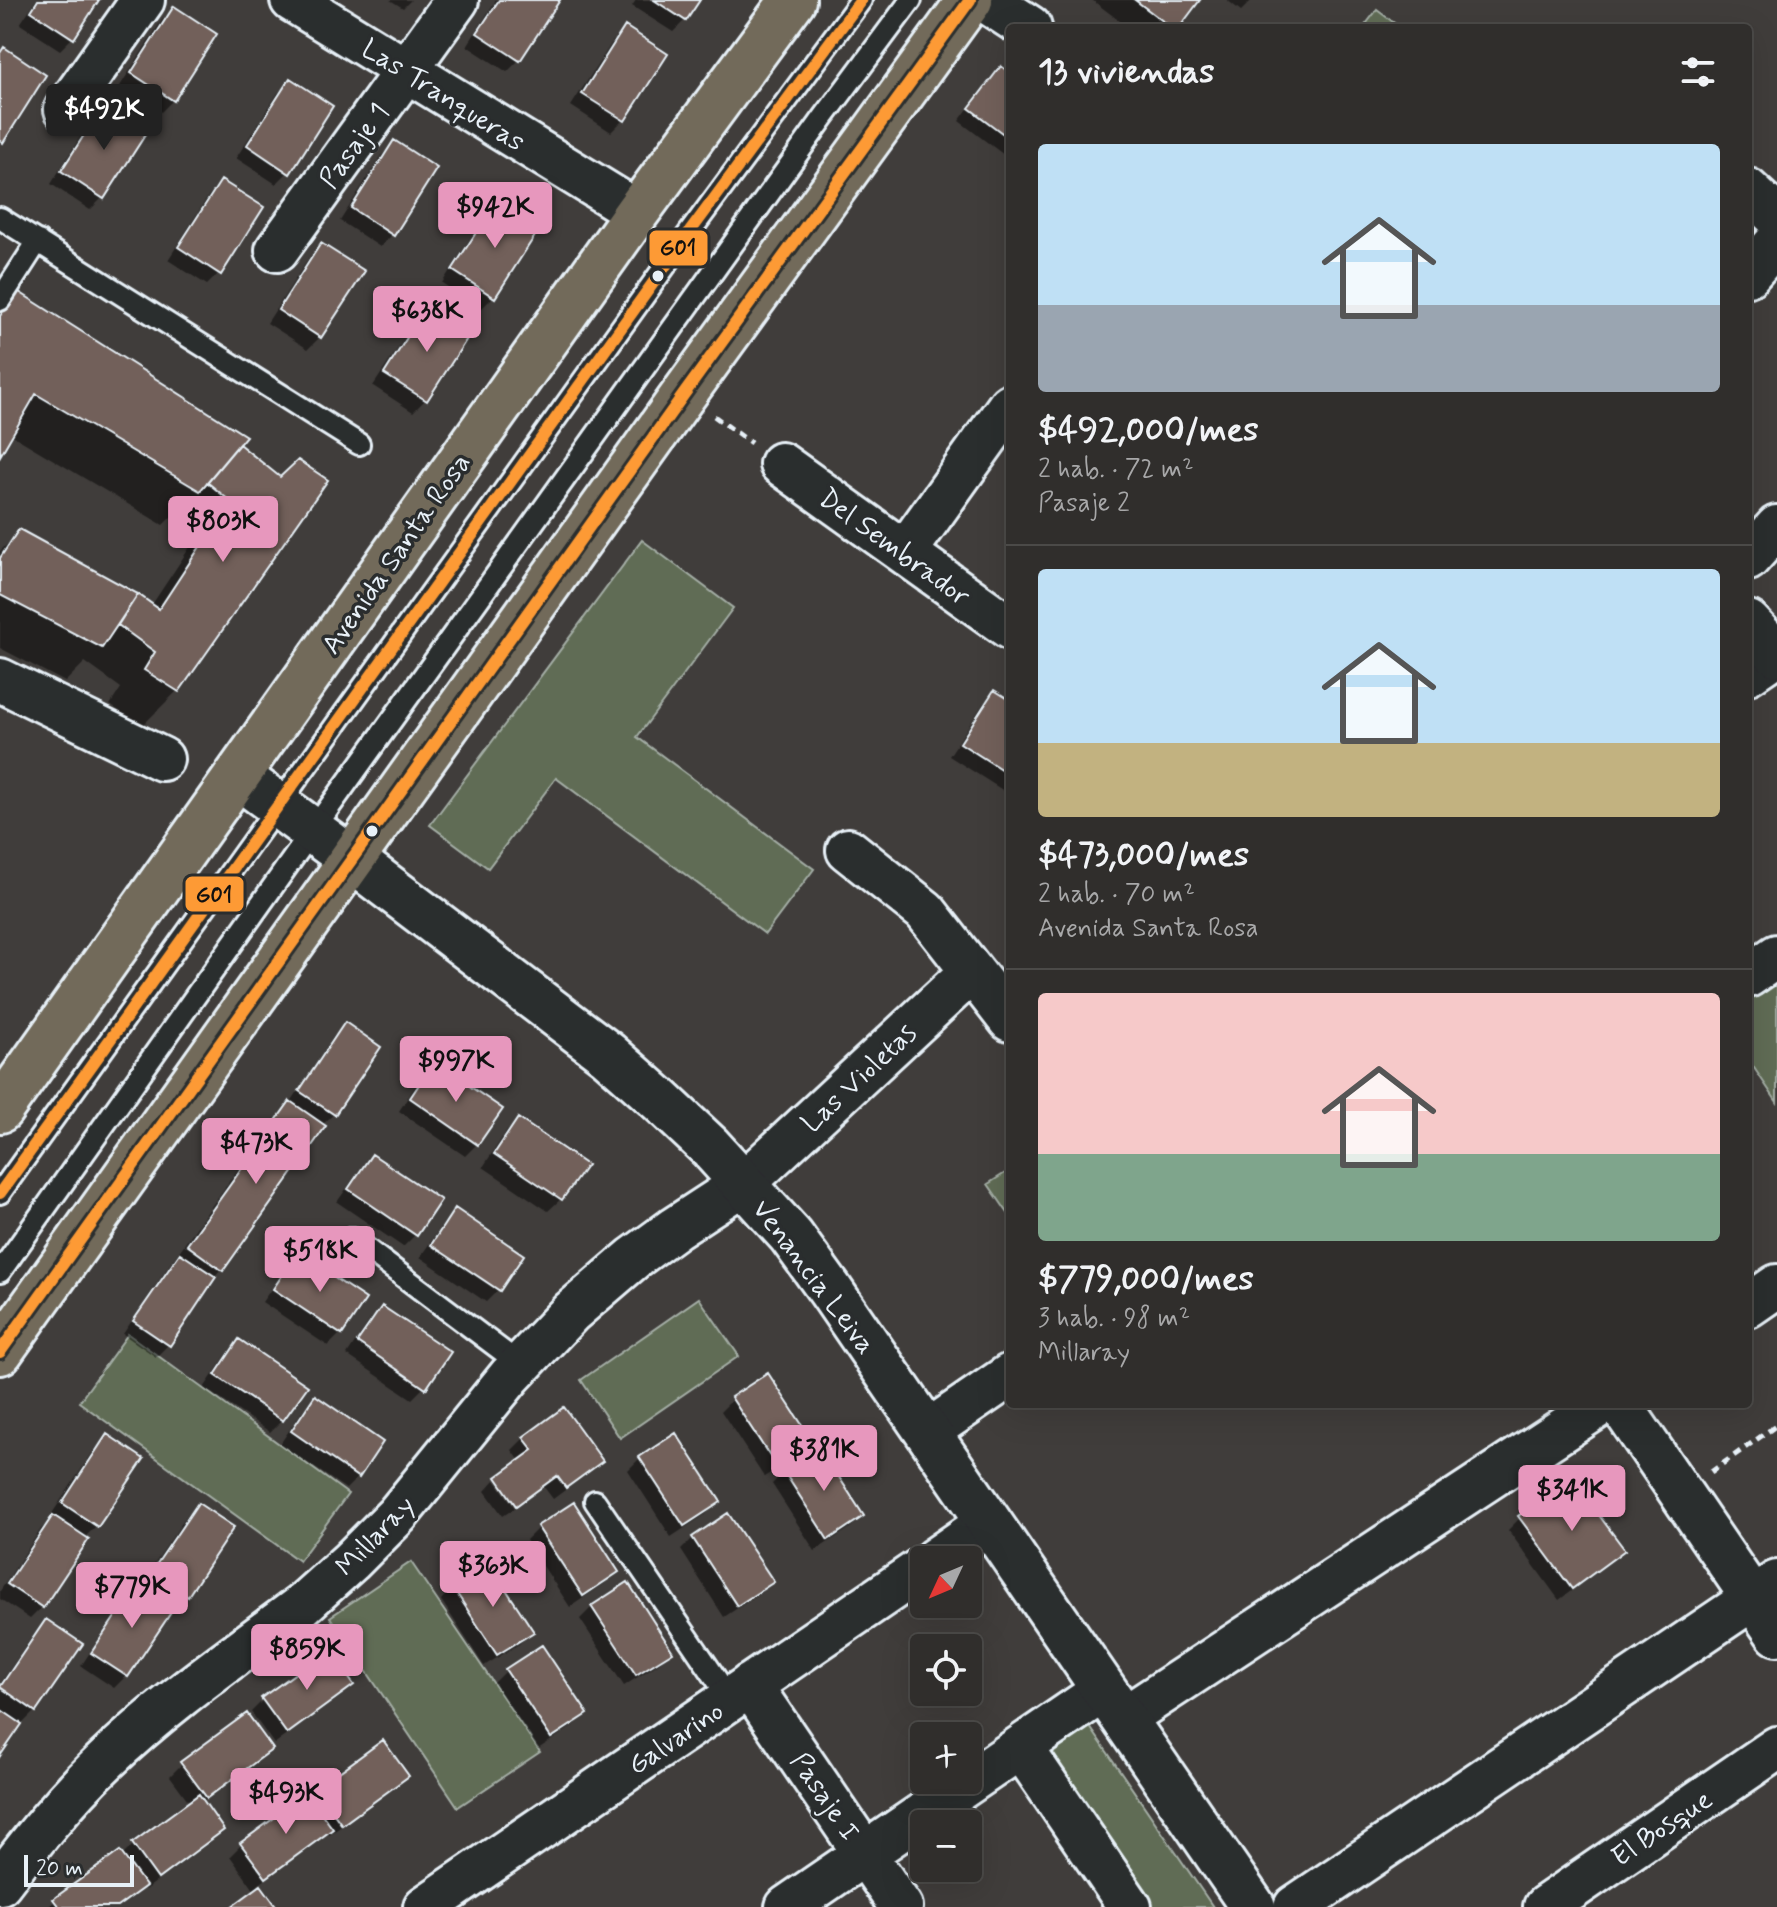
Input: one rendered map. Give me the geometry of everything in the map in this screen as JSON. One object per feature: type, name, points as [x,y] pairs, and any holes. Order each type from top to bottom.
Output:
[{"type":"main road","name":"Avenida Santa Rosa","points":[[0,1110],[637,212],[793,0]]},
{"type":"main road","points":[[0,1352],[684,394],[970,0]]},
{"type":"street","points":[[66,109],[143,0]]},
{"type":"street","name":"Las Tranqueras","points":[[292,0],[637,212]]},
{"type":"street","name":"Pasaje 1","points":[[277,250],[457,0]]},
{"type":"street","points":[[986,0],[1023,24]]},
{"type":"street","points":[[1752,194],[1777,217]]},
{"type":"street","points":[[1752,270],[1777,242]]},
{"type":"street","points":[[905,552],[1006,411]]},
{"type":"street","name":"Del Sembrador","points":[[781,464],[1006,625]]},
{"type":"street","points":[[1752,555],[1777,527]]},
{"type":"street","points":[[1752,627],[1777,654],[1752,670]]},
{"type":"street","points":[[0,680],[162,759]]},
{"type":"street","name":"Venancia Leiva","points":[[238,776],[608,1054],[710,1147],[744,1183],[791,1236],[830,1290],[1253,1907]]},
{"type":"street","points":[[848,850],[925,911],[1006,1015]]},
{"type":"street","points":[[1752,973],[1777,956]]},
{"type":"street","name":"Las Violetas","points":[[744,1183],[972,971]]},
{"type":"street","name":"Millaray","points":[[0,1883],[64,1802],[112,1754],[142,1727],[301,1606],[359,1554],[397,1515],[521,1365],[571,1312],[675,1228],[744,1183]]},
{"type":"street","points":[[1752,1303],[1777,1286]]},
{"type":"street","points":[[927,1432],[1006,1378]]},
{"type":"street","points":[[787,1907],[1021,1747],[1114,1704],[1595,1408]]},
{"type":"street","points":[[1623,1408],[1681,1493],[1765,1590],[1777,1634]]},
{"type":"street","points":[[954,1546],[989,1522]]},
{"type":"street","name":"Galvarino","points":[[429,1906],[910,1577]]},
{"type":"street","points":[[1295,1907],[1765,1590]]},
{"type":"street","name":"Pasaje I","points":[[740,1692],[865,1854],[901,1907]]},
{"type":"street","points":[[1021,1747],[1130,1907]]},
{"type":"street","name":"El Bosque","points":[[1545,1907],[1777,1748]]},
{"type":"lane","points":[[0,1193],[689,233],[861,0]]},
{"type":"lane","points":[[0,1272],[313,830],[911,0]]},
{"type":"lane","points":[[0,218],[359,444]]},
{"type":"lane","points":[[0,300],[38,241]]},
{"type":"lane","points":[[352,1238],[521,1365]]},
{"type":"lane","points":[[595,1501],[740,1692]]},
{"type":"path","points":[[684,394],[781,464]]},
{"type":"path","points":[[1681,1493],[1777,1425]]},
{"type":"green space","points":[[1377,10],[1396,24],[1366,24]]},
{"type":"green space","points":[[642,540],[733,608],[637,737],[814,869],[765,934],[556,778],[488,868],[430,825]]},
{"type":"green space","points":[[1777,974],[1777,1102],[1752,1065],[1752,992]]},
{"type":"green space","points":[[1006,1173],[1006,1210],[988,1184]]},
{"type":"green space","points":[[699,1298],[739,1356],[620,1438],[581,1380]]},
{"type":"green space","points":[[128,1334],[348,1494],[299,1561],[79,1402]]},
{"type":"green space","points":[[411,1562],[540,1752],[458,1807],[330,1617]]},
{"type":"green space","points":[[1086,1721],[1213,1907],[1142,1907],[1038,1754]]},
{"type":"building","points":[[38,0],[99,0],[74,39],[31,11]]},
{"type":"building","points":[[499,0],[560,0],[520,61],[477,33]]},
{"type":"building","points":[[654,0],[700,0],[686,21]]},
{"type":"building","points":[[1135,0],[1200,0],[1182,24],[1167,24]]},
{"type":"building","points":[[174,6],[217,34],[174,101],[131,73]]},
{"type":"building","points":[[625,26],[668,54],[625,121],[582,94]]},
{"type":"building","points":[[4,47],[46,75],[3,143],[0,140],[0,53]]},
{"type":"building","points":[[1001,66],[1006,70],[1006,136],[969,108]]},
{"type":"building","points":[[290,78],[333,106],[290,174],[247,145]]},
{"type":"building","points":[[104,104],[147,132],[104,199],[61,171]]},
{"type":"building","points":[[394,140],[437,168],[394,236],[351,208]]},
{"type":"building","points":[[221,180],[264,207],[221,275],[178,247]]},
{"type":"building","points":[[495,203],[538,231],[495,298],[452,270]]},
{"type":"building","points":[[321,243],[365,271],[321,338],[278,310]]},
{"type":"building","points":[[16,290],[246,436],[200,491],[36,394],[0,456],[0,316]]},
{"type":"building","points":[[427,306],[470,334],[427,401],[384,374]]},
{"type":"building","points":[[239,444],[280,477],[298,460],[328,480],[179,692],[144,670],[155,652],[118,625],[138,594],[159,609],[230,501],[207,482]]},
{"type":"building","points":[[19,529],[138,594],[102,648],[0,595],[0,558]]},
{"type":"building","points":[[994,690],[1006,698],[1006,772],[960,743]]},
{"type":"building","points":[[345,1022],[381,1047],[335,1115],[299,1091]]},
{"type":"building","points":[[434,1062],[503,1109],[478,1145],[410,1098]]},
{"type":"building","points":[[290,1101],[326,1126],[223,1271],[187,1245]]},
{"type":"building","points":[[518,1118],[587,1165],[562,1200],[494,1154]]},
{"type":"building","points":[[372,1154],[441,1200],[417,1236],[348,1189]]},
{"type":"building","points":[[455,1208],[524,1255],[500,1291],[431,1245]]},
{"type":"building","points":[[180,1253],[216,1277],[170,1346],[133,1321]]},
{"type":"building","points":[[297,1253],[366,1299],[342,1335],[273,1289]]},
{"type":"building","points":[[382,1306],[451,1352],[426,1389],[357,1342]]},
{"type":"building","points":[[239,1339],[308,1386],[283,1421],[215,1375]]},
{"type":"building","points":[[768,1373],[814,1443],[777,1467],[731,1397]]},
{"type":"building","points":[[315,1395],[383,1442],[359,1478],[291,1431]]},
{"type":"building","points":[[564,1407],[603,1461],[566,1488],[557,1476],[516,1506],[496,1477],[533,1450],[523,1437]]},
{"type":"building","points":[[676,1433],[721,1502],[684,1526],[639,1457]]},
{"type":"building","points":[[107,1434],[144,1459],[98,1527],[62,1503]]},
{"type":"building","points":[[819,1446],[864,1516],[828,1540],[783,1470]]},
{"type":"building","points":[[1571,1478],[1625,1550],[1572,1589],[1518,1516]]},
{"type":"building","points":[[574,1502],[619,1572],[583,1596],[537,1526]]},
{"type":"building","points":[[198,1503],[234,1527],[188,1596],[152,1571]]},
{"type":"building","points":[[728,1513],[774,1582],[737,1606],[692,1537]]},
{"type":"building","points":[[53,1515],[89,1539],[43,1608],[7,1584]]},
{"type":"building","points":[[488,1562],[534,1632],[497,1655],[452,1586]]},
{"type":"building","points":[[628,1582],[673,1652],[636,1675],[591,1606]]},
{"type":"building","points":[[137,1584],[174,1608],[128,1677],[91,1653]]},
{"type":"building","points":[[46,1619],[83,1644],[36,1712],[0,1687]]},
{"type":"building","points":[[542,1645],[588,1714],[551,1738],[505,1669]]},
{"type":"building","points":[[328,1650],[354,1685],[287,1734],[261,1698]]},
{"type":"building","points":[[0,1709],[22,1724],[0,1756]]},
{"type":"building","points":[[247,1713],[273,1749],[207,1798],[180,1762]]},
{"type":"building","points":[[383,1740],[409,1776],[342,1825],[316,1789]]},
{"type":"building","points":[[199,1794],[224,1830],[158,1879],[132,1843]]},
{"type":"building","points":[[307,1794],[333,1829],[266,1878],[240,1843]]},
{"type":"building","points":[[120,1851],[146,1886],[117,1907],[59,1907],[53,1899]]},
{"type":"building","points":[[261,1885],[277,1907],[231,1907]]},
{"type":"transit line","name":"G01","points":[[0,1193],[689,233],[861,0]]},
{"type":"transit line","name":"G01","points":[[0,1352],[684,394],[970,0]]}]
